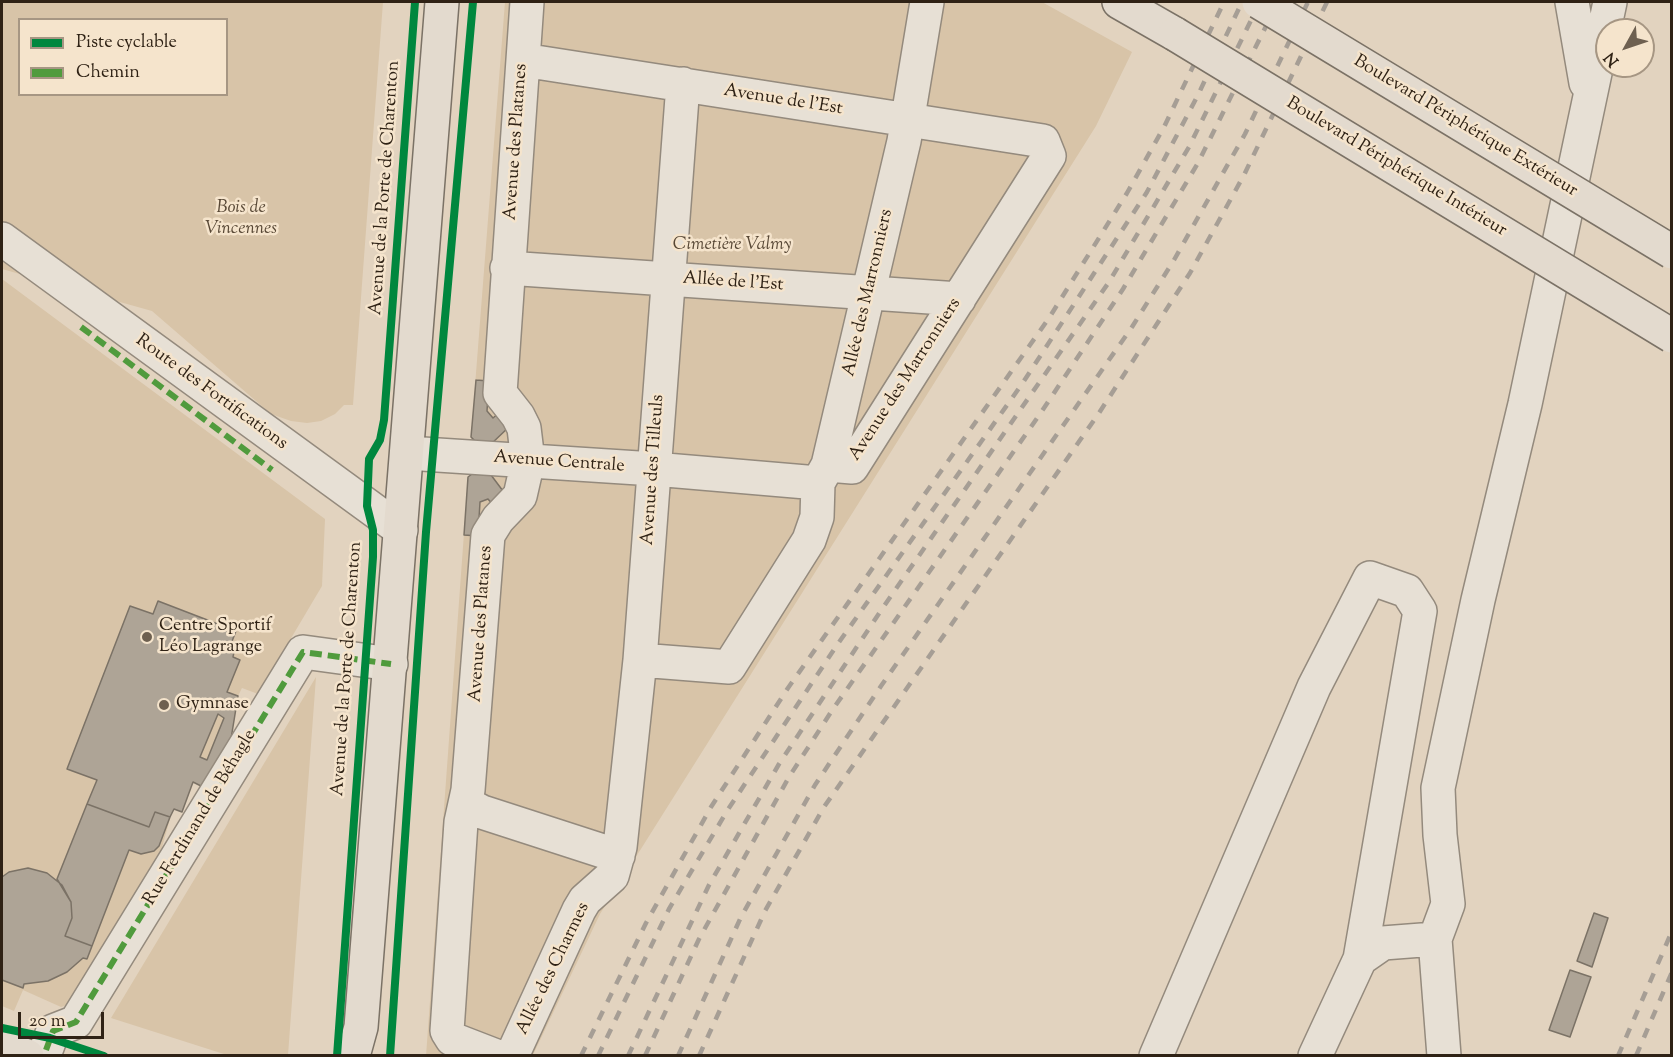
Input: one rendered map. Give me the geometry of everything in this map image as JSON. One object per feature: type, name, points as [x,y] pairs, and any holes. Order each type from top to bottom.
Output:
[{"type":"main road","points":[[360,1046],[442,2]]},
{"type":"main road","name":"Boulevard Périphérique Intérieur","points":[[1119,2],[1671,336]]},
{"type":"main road","name":"Boulevard Périphérique Extérieur","points":[[1259,2],[1671,252]]},
{"type":"main road","points":[[2,1047],[36,1053]]},
{"type":"street","name":"Avenue des Platanes","points":[[495,1056],[452,1039],[447,1031],[461,822],[467,804],[488,535],[498,519],[520,496],[528,460],[524,428],[518,416],[500,393],[527,2]]},
{"type":"street","name":"Allée des Marronniers","points":[[823,474],[870,293],[908,121],[927,2]]},
{"type":"street","points":[[1572,2],[1588,97]]},
{"type":"street","points":[[1444,1056],[1435,939],[1448,904],[1440,835],[1438,788],[1478,600],[1525,404],[1588,97],[1610,2]]},
{"type":"street","name":"Avenue de l'Est","points":[[524,60],[1043,141]]},
{"type":"street","name":"Avenue des Tilleuls","points":[[618,856],[640,660],[683,84]]},
{"type":"street","name":"Avenue des Marronniers","points":[[823,474],[852,467],[1049,156],[1043,141]]},
{"type":"street","name":"Route des Fortifications","points":[[2,238],[401,530]]},
{"type":"street","name":"Allée de l'Est","points":[[507,268],[959,299]]},
{"type":"street","name":"Avenue Centrale","points":[[407,453],[654,469],[823,474]]},
{"type":"street","points":[[640,660],[729,667],[809,540],[817,517],[823,474]]},
{"type":"street","points":[[1156,1056],[1314,687],[1370,578],[1407,591],[1420,611],[1360,959],[1315,1056]]},
{"type":"street","name":"Rue Ferdinand de Béhagle","points":[[36,1053],[53,1031],[76,1022],[303,652],[391,664]]},
{"type":"street","points":[[467,804],[482,812],[618,856]]},
{"type":"street","name":"Allée des Charmes","points":[[512,1056],[579,910],[585,900],[612,876],[618,856]]},
{"type":"street","points":[[1360,959],[1383,943],[1435,939]]},
{"type":"green space","name":"Bois de Vincennes","points":[[2,2],[383,2],[353,405],[344,405],[335,414],[321,421],[307,423],[291,421],[271,414],[152,311],[2,269]]},
{"type":"green space","name":"Cimetière Valmy","points":[[505,2],[1042,2],[1132,52],[1096,126],[600,914],[533,1055],[426,1056],[468,478],[479,468],[481,447],[471,437]]},
{"type":"green space","name":"Centre Sportif Léo Lagrange","points":[[2,279],[325,519],[322,586],[258,694],[242,688],[238,696],[230,745],[193,780],[173,808],[161,851],[68,1005],[61,1007],[23,990],[14,1011],[2,1006]]},
{"type":"green space","points":[[316,677],[288,1055],[227,1055],[111,1018]]},
{"type":"building","points":[[476,380],[489,381],[487,411],[493,418],[500,412],[511,425],[489,446],[481,447],[471,437]]},
{"type":"building","points":[[480,468],[488,471],[506,495],[494,506],[488,499],[480,502],[478,536],[464,535],[468,477]]},
{"type":"building","name":"Gymnase","points":[[158,601],[236,631],[229,649],[234,652],[233,657],[240,660],[227,692],[238,696],[230,745],[207,789],[193,782],[182,812],[174,809],[170,817],[155,812],[149,827],[87,804],[97,780],[67,769],[130,606],[153,614]],"holes":[[[218,714],[224,718],[207,760],[200,757]]]},
{"type":"building","points":[[87,804],[149,827],[155,812],[170,817],[159,846],[154,851],[141,854],[129,850],[92,946],[65,936],[72,918],[71,902],[57,879]]},
{"type":"building","points":[[28,868],[47,873],[62,885],[71,902],[72,918],[65,936],[92,946],[87,959],[83,958],[67,972],[48,981],[24,984],[23,988],[2,980],[2,877],[9,872]]},
{"type":"building","points":[[1594,913],[1608,918],[1592,967],[1577,961]]},
{"type":"building","points":[[1570,970],[1591,977],[1570,1037],[1549,1030]]},
{"type":"railway","points":[[581,1056],[646,923],[711,807],[788,688],[1049,318],[1127,193],[1164,127],[1224,2]]},
{"type":"railway","points":[[598,1056],[669,909],[727,811],[837,645],[1022,384],[1147,192],[1198,95],[1242,2]]},
{"type":"railway","points":[[628,1056],[709,885],[779,764],[884,606],[1109,282],[1189,147],[1260,2]]},
{"type":"railway","points":[[645,1056],[699,939],[789,777],[833,709],[1040,414],[1123,289],[1198,163],[1278,2]]},
{"type":"railway","points":[[678,1056],[741,917],[815,785],[881,686],[1132,327],[1174,260],[1245,134],[1308,2]]},
{"type":"railway","points":[[699,1056],[765,911],[824,807],[1099,413],[1190,273],[1244,175],[1327,2]]},
{"type":"railway","points":[[1618,1056],[1672,931]]},
{"type":"railway","points":[[1636,1056],[1672,972]]},
{"type":"marked path","points":[[81,327],[272,470]]},
{"type":"marked path","points":[[46,1050],[53,1031],[76,1022],[303,652],[391,664]]},
{"type":"cycle path","name":"Avenue de la Porte de Charenton","points":[[337,1056],[373,557],[373,530],[367,506],[369,459],[380,440],[384,420],[415,2]]},
{"type":"cycle path","points":[[390,1056],[426,532],[473,2]]},
{"type":"cycle path","points":[[2,1028],[50,1038],[104,1056]]},
{"type":"place","name":"Centre Sportif Léo Lagrange","points":[[147,637]]},
{"type":"place","name":"Gymnase","points":[[164,705]]}]
